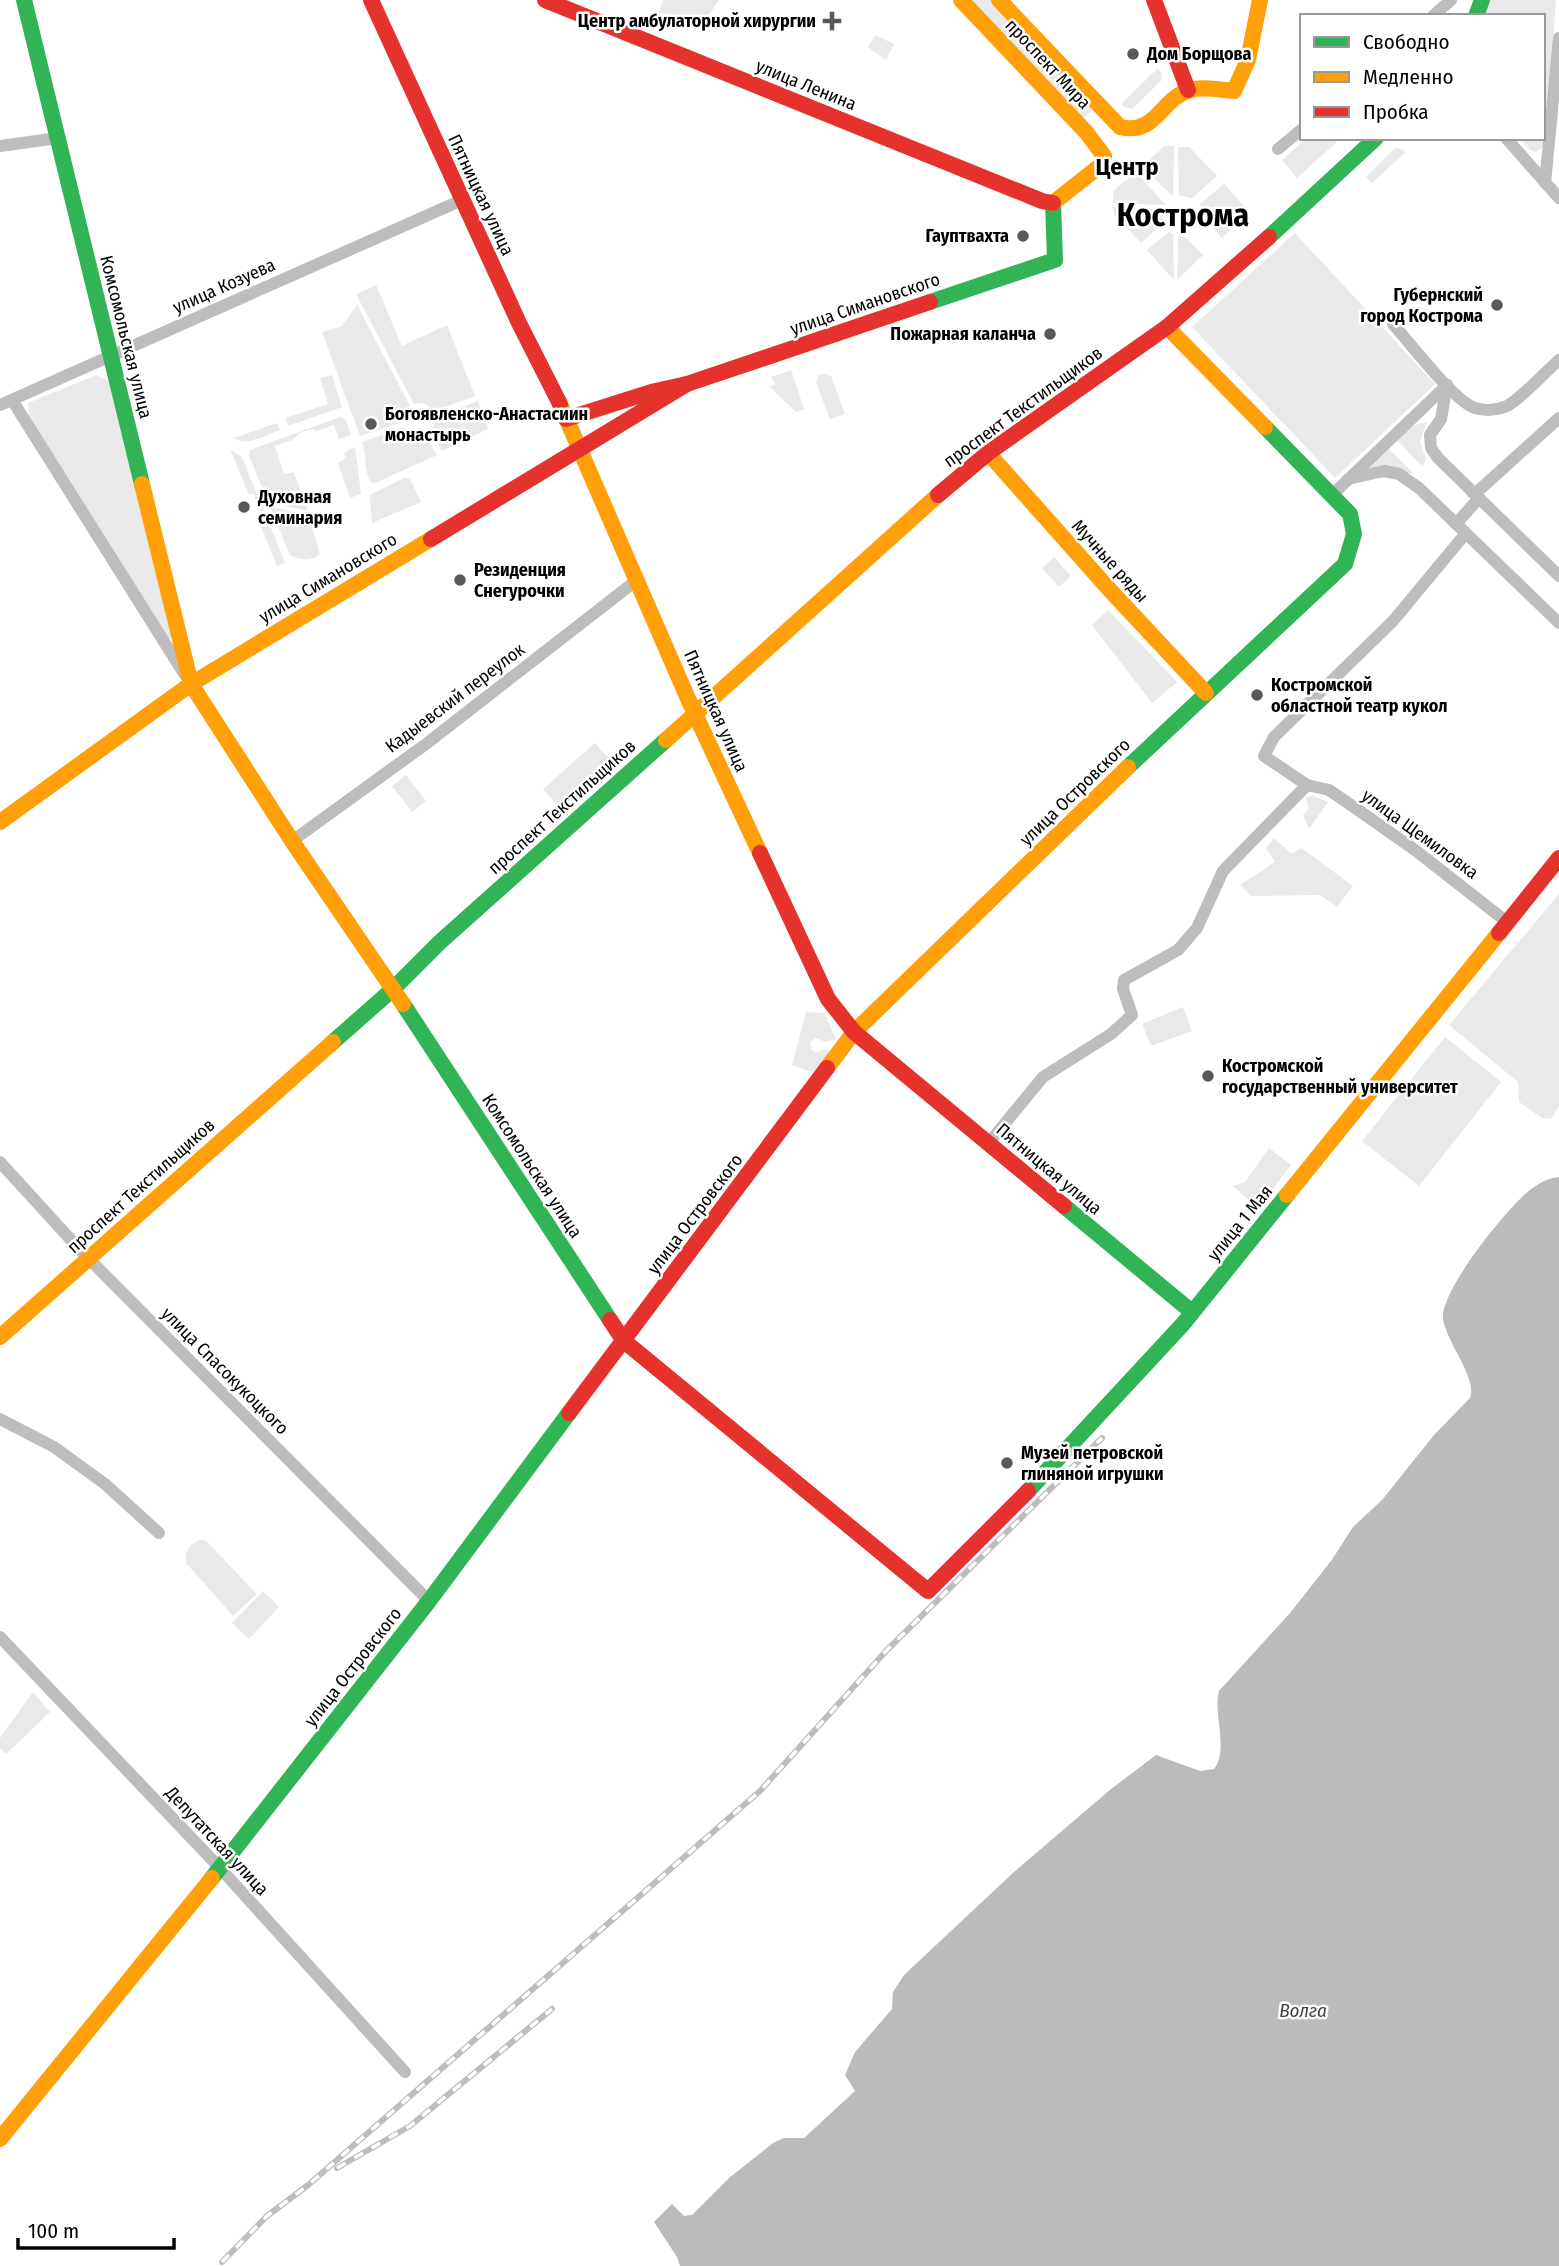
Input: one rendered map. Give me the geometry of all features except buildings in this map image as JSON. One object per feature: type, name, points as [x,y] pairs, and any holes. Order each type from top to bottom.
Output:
[{"type":"street","name":"Комсомольская улица","points":[[24,0],[191,684]]},
{"type":"street","name":"Пятницкая улица","points":[[371,0],[566,419],[695,714],[828,999],[854,1032],[1192,1312]]},
{"type":"street","name":"улица Ленина","points":[[545,0],[1042,201],[1053,203]]},
{"type":"street","name":"проспект Мира","points":[[961,0],[1099,147],[1104,156],[1101,165],[1053,203]]},
{"type":"street","name":"проспект Мира","points":[[999,0],[1120,127],[1129,131],[1141,128],[1188,90]]},
{"type":"street","points":[[1154,0],[1188,90],[1234,91],[1239,85],[1248,56],[1260,0]]},
{"type":"street","points":[[1435,14],[1451,0]]},
{"type":"street","points":[[1545,183],[1559,38]]},
{"type":"street","points":[[1278,149],[1300,130]]},
{"type":"street","points":[[0,146],[58,138]]},
{"type":"street","name":"проспект Текстильщиков","points":[[0,1337],[393,989],[440,942],[859,568],[905,523],[988,453],[1167,327],[1232,272],[1374,140]]},
{"type":"street","points":[[1508,140],[1559,198]]},
{"type":"street","name":"улица Козуева","points":[[6,402],[462,200]]},
{"type":"street","name":"улица Симановского","points":[[566,419],[651,392],[687,384],[1055,260],[1053,203]]},
{"type":"street","points":[[1393,324],[1447,385],[1466,404],[1476,408],[1493,410],[1509,405],[1559,360]]},
{"type":"street","points":[[1167,327],[1332,495],[1447,385]]},
{"type":"street","name":"улица Симановского","points":[[0,822],[191,684],[687,384]]},
{"type":"street","points":[[1447,385],[1441,419],[1430,435],[1431,448],[1438,458],[1559,576]]},
{"type":"street","name":"Комсомольская улица","points":[[6,402],[292,841],[393,989],[624,1341],[928,1591]]},
{"type":"street","points":[[1455,524],[1475,495],[1559,418]]},
{"type":"street","name":"Мучные ряды","points":[[988,453],[1206,693]]},
{"type":"street","points":[[1348,479],[1384,471],[1399,474],[1419,488],[1559,624]]},
{"type":"street","name":"улица Островского","points":[[0,2139],[220,1868],[429,1601],[854,1032],[1072,820],[1345,564],[1354,534],[1350,514],[1332,495]]},
{"type":"street","name":"улица Щемиловка","points":[[1466,533],[1393,621],[1274,737],[1264,756],[1307,785],[1329,790],[1415,850],[1507,922]]},
{"type":"street","name":"Кадыевский переулок","points":[[292,841],[426,744],[638,580]]},
{"type":"street","points":[[988,1144],[1043,1077],[1111,1034],[1132,1015],[1123,989],[1124,980],[1178,950],[1197,929],[1223,871],[1307,785]]},
{"type":"street","name":"улица 1 Мая","points":[[928,1591],[1043,1475],[1192,1312],[1559,858]]},
{"type":"street","name":"улица Спасокукоцкого","points":[[0,1162],[89,1260],[429,1601]]},
{"type":"street","points":[[0,1419],[54,1447],[105,1484],[159,1534]]},
{"type":"street","name":"Депутатская улица","points":[[0,1637],[220,1868],[405,2072]]},
{"type":"shaded area","points":[[663,0],[719,0],[704,22],[690,23],[659,12]]},
{"type":"shaded area","points":[[969,0],[991,0],[1093,109],[1082,120]]},
{"type":"shaded area","points":[[1490,0],[1556,0],[1545,145],[1537,152],[1530,150],[1522,140],[1545,140],[1545,14],[1486,14]]},
{"type":"shaded area","points":[[875,35],[894,44],[886,60],[868,47]]},
{"type":"shaded area","points":[[1158,68],[1162,74],[1161,81],[1132,109],[1124,107],[1121,104]]},
{"type":"shaded area","points":[[1305,140],[1339,140],[1297,178],[1282,160]]},
{"type":"shaded area","points":[[1165,146],[1174,146],[1173,197],[1142,166]]},
{"type":"shaded area","points":[[1178,147],[1189,147],[1217,176],[1192,198],[1179,195]]},
{"type":"shaded area","points":[[1395,148],[1406,152],[1372,183],[1366,177]]},
{"type":"shaded area","points":[[1136,172],[1166,205],[1113,203],[1113,191]]},
{"type":"shaded area","points":[[1224,184],[1247,209],[1201,207],[1200,204]]},
{"type":"shaded area","points":[[1113,207],[1163,209],[1163,223],[1141,243],[1114,215]]},
{"type":"shaded area","points":[[1203,211],[1248,213],[1222,238],[1204,218]]},
{"type":"shaded area","points":[[1169,232],[1173,235],[1174,280],[1147,250]]},
{"type":"shaded area","points":[[1295,233],[1435,384],[1335,478],[1192,327]]},
{"type":"shaded area","points":[[1178,236],[1184,236],[1203,255],[1177,280]]},
{"type":"shaded area","points":[[376,285],[402,346],[447,325],[475,396],[434,411],[425,404],[414,404],[356,294]]},
{"type":"shaded area","points":[[357,305],[410,406],[403,414],[403,422],[360,436],[322,332],[342,326]]},
{"type":"shaded area","points":[[791,370],[804,409],[796,412],[770,387],[775,384],[771,377]]},
{"type":"shaded area","points":[[96,375],[110,381],[176,636],[167,640],[29,417],[28,403]]},
{"type":"shaded area","points":[[332,375],[342,407],[288,426],[285,418],[328,404],[320,378]]},
{"type":"shaded area","points":[[818,375],[831,376],[845,414],[830,419],[816,382]]},
{"type":"shaded area","points":[[478,401],[488,429],[442,451],[430,431],[435,424],[435,417]]},
{"type":"shaded area","points":[[340,417],[346,420],[351,435],[339,439],[334,425],[317,431],[313,429],[301,432],[292,440],[275,446],[284,474],[294,472],[308,511],[268,502],[249,455],[250,450]]},
{"type":"shaded area","points":[[1427,422],[1420,442],[1426,459],[1422,466],[1396,439],[1410,428]]},
{"type":"shaded area","points":[[277,423],[280,430],[257,439],[245,441],[234,438]]},
{"type":"shaded area","points":[[404,427],[411,435],[425,435],[437,455],[375,483],[370,482],[362,442]]},
{"type":"shaded area","points":[[355,447],[361,494],[350,498],[338,463],[346,458],[344,453]]},
{"type":"shaded area","points":[[1388,448],[1414,474],[1367,468]]},
{"type":"shaded area","points":[[230,449],[242,457],[260,502],[257,503],[253,494],[249,495]]},
{"type":"shaded area","points":[[404,478],[410,479],[421,502],[372,523],[370,495]]},
{"type":"shaded area","points":[[270,507],[309,517],[320,554],[305,559],[290,555]]},
{"type":"shaded area","points":[[263,508],[285,563],[277,566],[257,517],[262,515],[260,509]]},
{"type":"shaded area","points":[[1054,557],[1071,576],[1059,587],[1042,568]]},
{"type":"shaded area","points":[[1108,610],[1177,682],[1152,703],[1092,625]]},
{"type":"shaded area","points":[[595,743],[617,768],[565,814],[543,789]]},
{"type":"shaded area","points":[[406,775],[426,801],[412,812],[392,786]]},
{"type":"shaded area","points":[[1313,796],[1328,802],[1309,829],[1303,815],[1309,807],[1305,797]]},
{"type":"shaded area","points":[[1274,838],[1292,854],[1301,848],[1353,886],[1337,907],[1320,895],[1251,896],[1240,885],[1275,862],[1266,848]]},
{"type":"shaded area","points":[[1559,894],[1559,1106],[1551,1119],[1542,1118],[1519,1102],[1518,1082],[1449,1025]]},
{"type":"shaded area","points":[[1183,1007],[1192,1031],[1151,1046],[1142,1024]]},
{"type":"shaded area","points":[[806,1012],[824,1013],[836,1039],[825,1042],[816,1038],[810,1042],[811,1049],[816,1053],[825,1049],[831,1051],[814,1073],[792,1065]]},
{"type":"shaded area","points":[[1445,1037],[1501,1082],[1419,1186],[1362,1141]]},
{"type":"shaded area","points":[[1269,1148],[1291,1165],[1258,1209],[1233,1186],[1245,1182]]},
{"type":"shaded area","points":[[199,1540],[205,1540],[257,1594],[233,1616],[186,1563],[188,1549]]},
{"type":"shaded area","points":[[263,1591],[279,1607],[249,1639],[232,1623]]},
{"type":"shaded area","points":[[33,1692],[50,1712],[6,1754],[0,1748],[0,1738]]},
{"type":"water","name":"Волга","points":[[1559,1177],[1559,2266],[680,2266],[654,2222],[672,2204],[684,2216],[692,2215],[729,2178],[773,2143],[784,2138],[804,2138],[855,2091],[845,2075],[855,2052],[892,2009],[893,1992],[904,1975],[1014,1872],[1111,1789],[1156,1755],[1200,1771],[1214,1769],[1221,1742],[1219,1691],[1290,1613],[1331,1561],[1353,1527],[1382,1500],[1434,1435],[1470,1398],[1471,1390],[1466,1370],[1449,1337],[1443,1318],[1445,1305],[1463,1270],[1520,1199],[1540,1183]]},
{"type":"railway","points":[[222,2262],[267,2216],[307,2186],[760,1791],[886,1651],[1102,1438]]},
{"type":"railway","points":[[337,2168],[410,2126],[552,2009]]},
{"type":"traffic: fast","points":[[24,0],[142,484]]},
{"type":"traffic: fast","points":[[1477,14],[1482,0]]},
{"type":"traffic: fast","points":[[1269,237],[1374,140]]},
{"type":"traffic: fast","points":[[930,302],[1055,260],[1053,203]]},
{"type":"traffic: fast","points":[[1128,767],[1345,564],[1354,534],[1350,514],[1265,427]]},
{"type":"traffic: fast","points":[[333,1042],[393,989],[440,942],[666,740]]},
{"type":"traffic: fast","points":[[403,1004],[610,1320]]},
{"type":"traffic: fast","points":[[1028,1491],[1183,1324],[1287,1195]]},
{"type":"traffic: fast","points":[[1064,1206],[1192,1312]]},
{"type":"traffic: fast","points":[[212,1878],[429,1601],[569,1413]]},
{"type":"traffic: slow","points":[[961,0],[1086,132],[1104,156],[1101,165],[1053,203]]},
{"type":"traffic: slow","points":[[999,0],[1120,127],[1132,128],[1150,121],[1172,100],[1190,90],[1206,88],[1234,91],[1248,60],[1260,0]]},
{"type":"traffic: slow","points":[[1167,327],[1265,427]]},
{"type":"traffic: slow","points":[[560,404],[689,701],[760,853]]},
{"type":"traffic: slow","points":[[988,453],[1206,693]]},
{"type":"traffic: slow","points":[[142,484],[191,684],[292,841],[403,1004]]},
{"type":"traffic: slow","points":[[666,740],[938,495]]},
{"type":"traffic: slow","points":[[0,822],[191,684],[431,539]]},
{"type":"traffic: slow","points":[[827,1068],[854,1032],[1128,767]]},
{"type":"traffic: slow","points":[[1287,1195],[1499,933]]},
{"type":"traffic: slow","points":[[0,1337],[333,1042]]},
{"type":"traffic: slow","points":[[0,2139],[212,1878]]},
{"type":"traffic: jam","points":[[371,0],[519,323],[560,404]]},
{"type":"traffic: jam","points":[[545,0],[1042,201],[1053,203]]},
{"type":"traffic: jam","points":[[1154,0],[1188,90]]},
{"type":"traffic: jam","points":[[938,495],[988,453],[1167,327],[1269,237]]},
{"type":"traffic: jam","points":[[566,419],[651,392],[687,384],[930,302]]},
{"type":"traffic: jam","points":[[431,539],[687,384]]},
{"type":"traffic: jam","points":[[760,853],[828,999],[854,1032],[1064,1206]]},
{"type":"traffic: jam","points":[[1499,933],[1559,858]]},
{"type":"traffic: jam","points":[[569,1413],[827,1068]]},
{"type":"traffic: jam","points":[[610,1320],[624,1341],[928,1591],[1028,1491]]},
{"type":"place","name":"Центр амбулаторной хирургии","points":[[832,21]]},
{"type":"place","name":"Дом Борщова","points":[[1133,54]]},
{"type":"place","name":"Гауптвахта","points":[[1023,236]]},
{"type":"place","name":"Губернский город Кострома","points":[[1497,305]]},
{"type":"place","name":"Пожарная каланча","points":[[1050,334]]},
{"type":"place","name":"Богоявленско-Анастасиин монастырь","points":[[371,424]]},
{"type":"place","name":"Духовная семинария","points":[[244,507]]},
{"type":"place","name":"Резиденция Снегурочки","points":[[460,580]]},
{"type":"place","name":"Костромской областной театр кукол","points":[[1257,695]]},
{"type":"place","name":"Костромской государственный университет","points":[[1208,1076]]},
{"type":"place","name":"Музей петровской глиняной игрушки","points":[[1007,1463]]},
{"type":"district","name":"Центр","points":[[1127,167]]},
{"type":"district","name":"Кострома","points":[[1183,215]]}]
